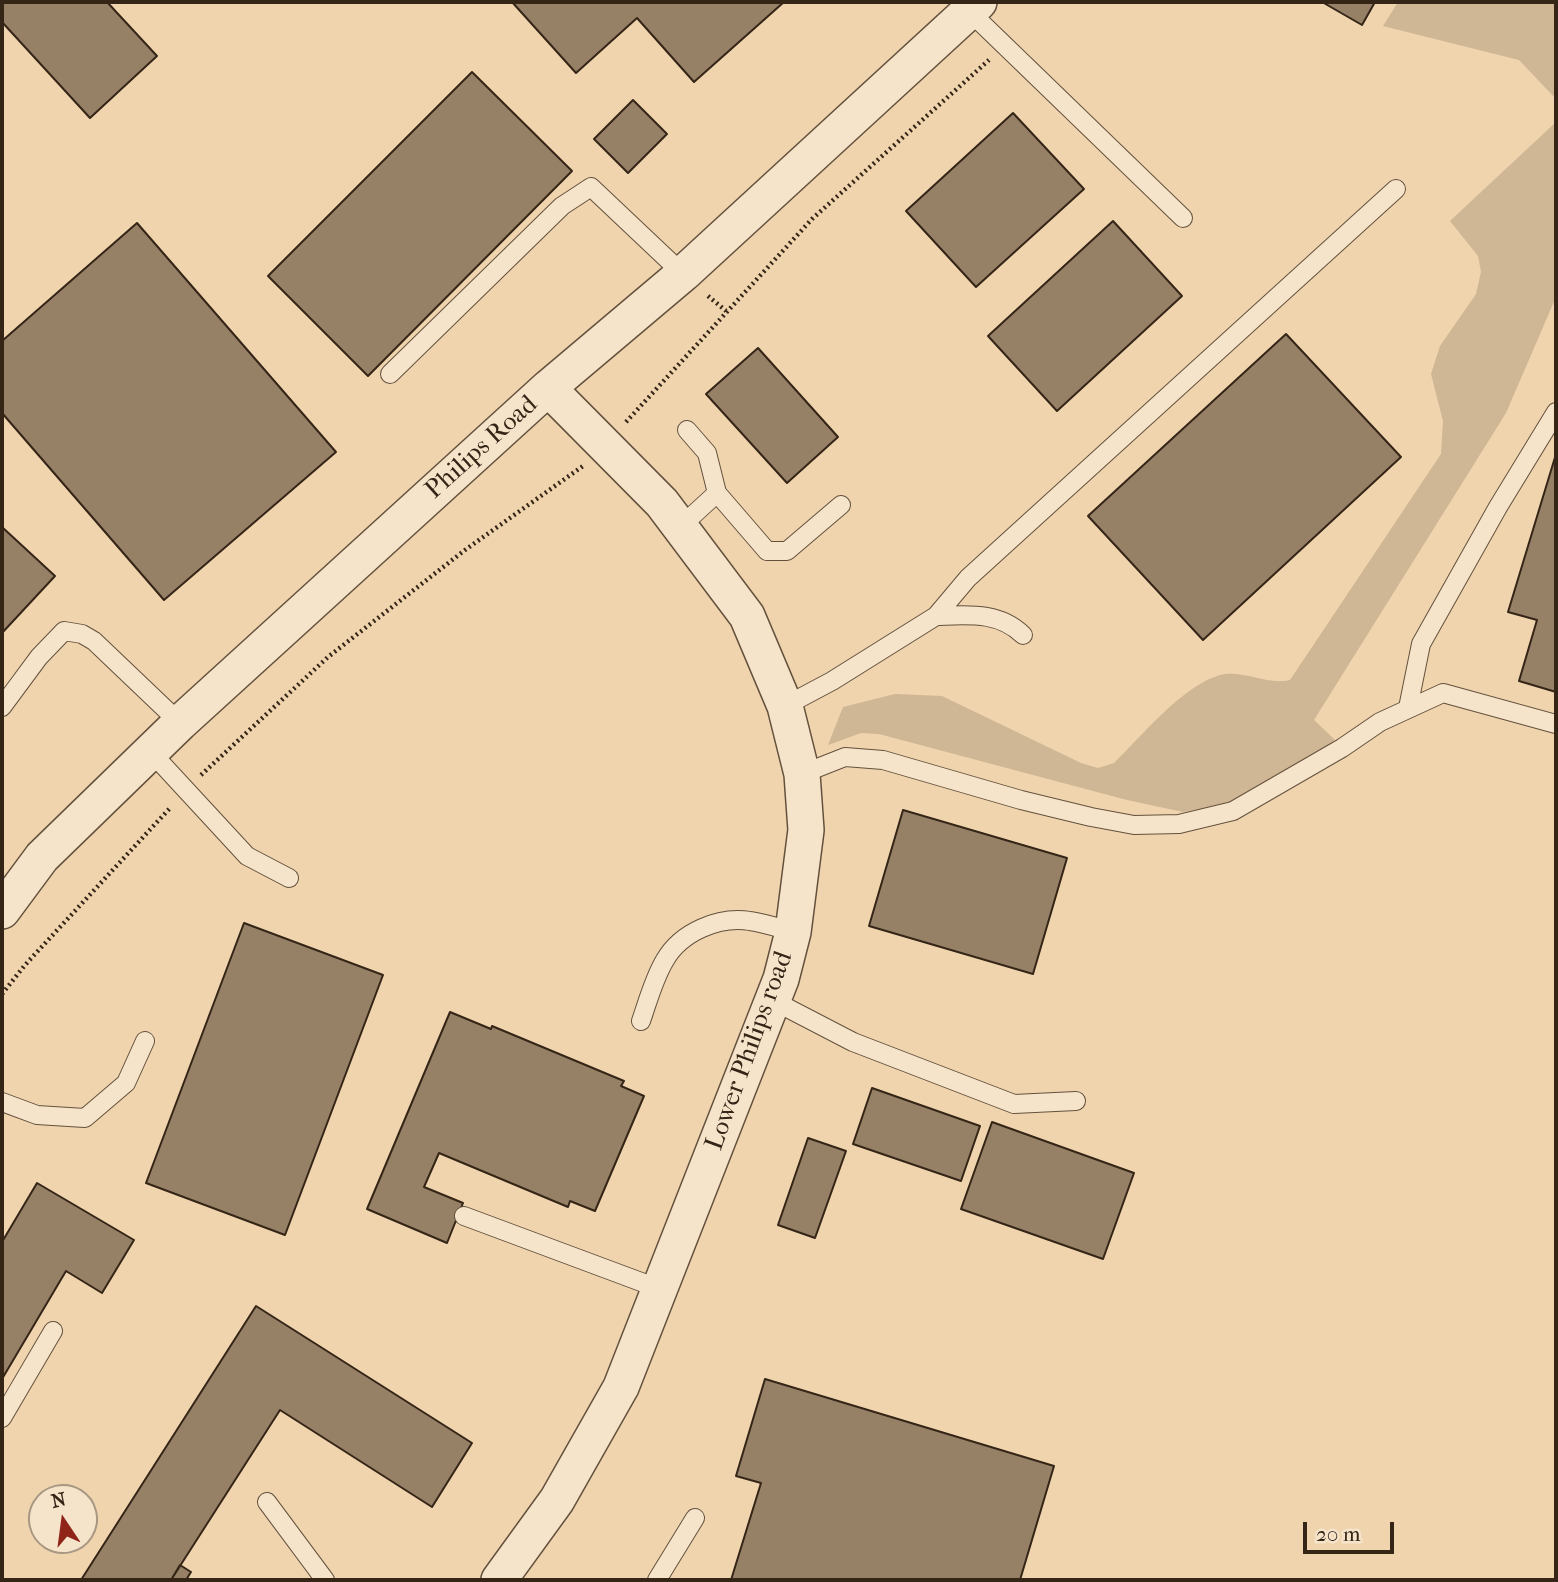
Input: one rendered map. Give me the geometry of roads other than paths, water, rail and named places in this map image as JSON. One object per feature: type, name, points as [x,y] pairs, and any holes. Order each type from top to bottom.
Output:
[{"type":"street","name":"Philips Road","points":[[2,911],[41,857],[180,723],[548,388],[682,274],[974,6]]},
{"type":"street","name":"Lower Philips road","points":[[499,1580],[557,1500],[621,1387],[781,979],[793,932],[806,830],[802,774],[785,706],[747,616],[662,503],[548,388]]},
{"type":"lane","points":[[974,6],[1004,46],[1183,218]]},
{"type":"lane","points":[[390,374],[562,206],[592,187],[682,274]]},
{"type":"lane","points":[[785,706],[832,681],[936,616],[978,569],[1396,189]]},
{"type":"lane","points":[[1408,708],[1422,643],[1498,507],[1556,412]]},
{"type":"lane","points":[[687,430],[707,453],[717,493],[767,551],[787,551],[841,505]]},
{"type":"lane","points":[[680,527],[717,493]]},
{"type":"lane","points":[[936,616],[986,615],[1014,626],[1023,635]]},
{"type":"lane","points":[[2,707],[39,657],[64,631],[82,634],[94,641],[180,723]]},
{"type":"lane","points":[[802,774],[845,757],[883,760],[1009,797],[1091,817],[1134,825],[1179,824],[1233,811],[1342,748],[1380,722],[1443,693],[1556,724]]},
{"type":"lane","points":[[150,751],[247,856],[289,878]]},
{"type":"lane","points":[[641,1021],[664,961],[678,943],[700,929],[720,922],[749,920],[793,932]]},
{"type":"lane","points":[[772,1000],[853,1042],[1014,1104],[1076,1101]]},
{"type":"lane","points":[[2,1102],[37,1115],[85,1118],[126,1083],[145,1041]]},
{"type":"lane","points":[[464,1216],[660,1289]]},
{"type":"lane","points":[[2,1418],[53,1331]]},
{"type":"lane","points":[[267,1502],[326,1580]]},
{"type":"lane","points":[[657,1580],[695,1518]]}]
